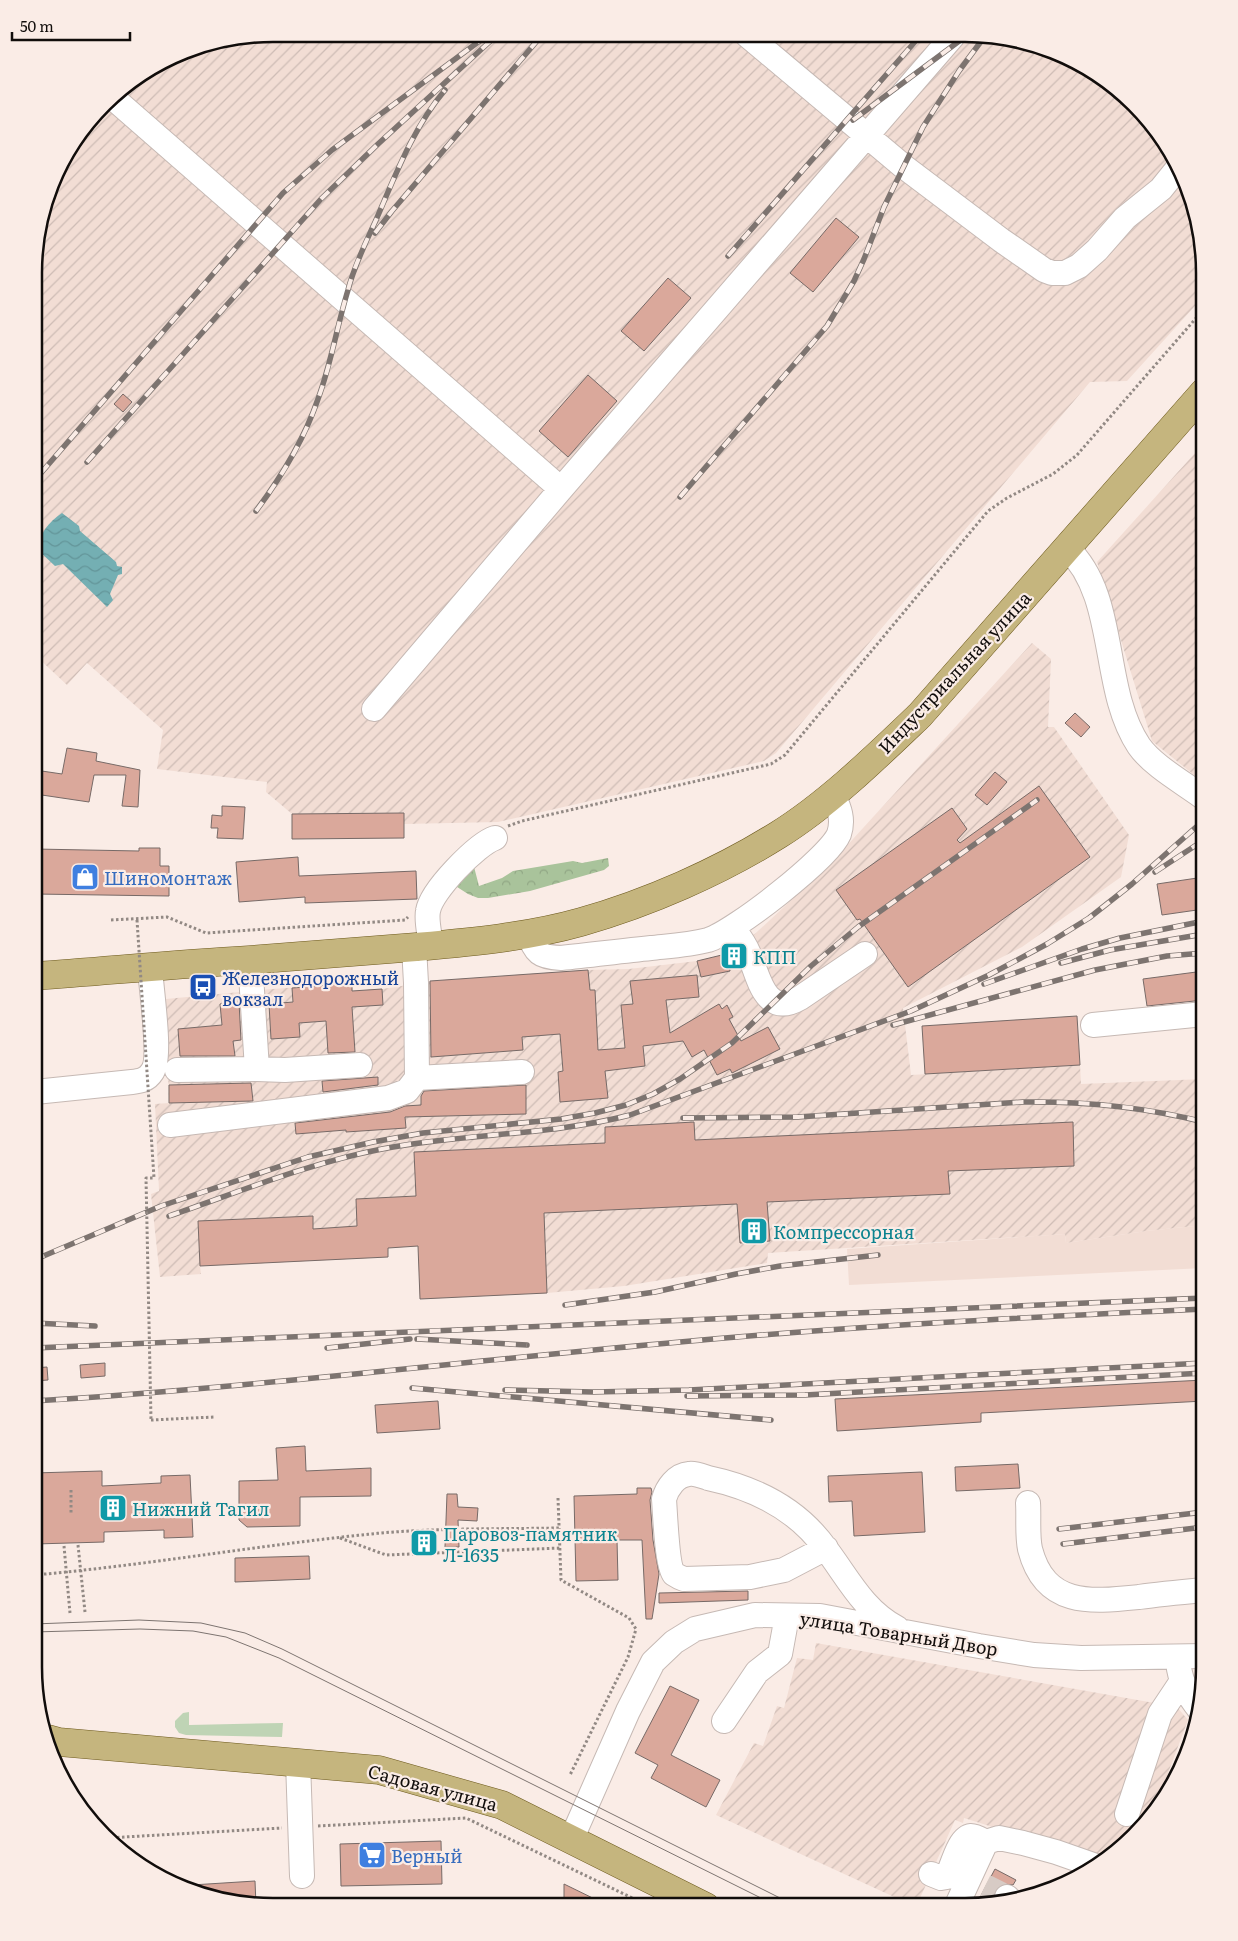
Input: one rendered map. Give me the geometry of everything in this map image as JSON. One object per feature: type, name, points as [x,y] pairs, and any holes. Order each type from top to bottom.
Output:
[{"type":"main road","name":"Индустриальная улица","points":[[42,976],[422,946],[529,934],[620,910],[704,874],[779,834],[833,794],[877,756],[920,714],[1196,401]]},
{"type":"main road","name":"Садовая улица","points":[[55,1741],[298,1762],[389,1772],[502,1805],[690,1898]]},
{"type":"street","points":[[755,42],[867,137],[1001,240],[1044,270],[1052,273],[1066,273],[1079,266],[1125,218],[1161,189],[1173,174]]},
{"type":"street","points":[[374,709],[561,489],[948,42]]},
{"type":"street","points":[[118,102],[561,489]]},
{"type":"street","points":[[1067,548],[1084,567],[1091,582],[1101,616],[1116,691],[1134,737],[1147,755],[1196,792]]},
{"type":"street","points":[[529,934],[534,948],[548,958],[697,943],[710,939],[733,928],[755,912],[835,843],[842,820],[833,794]]},
{"type":"street","points":[[170,1125],[388,1098],[407,1091],[418,1078],[416,983],[434,882],[468,857],[485,841],[500,832]]},
{"type":"street","points":[[733,928],[744,942],[760,984],[774,1001],[780,1005],[791,1003],[800,998],[865,954]]},
{"type":"street","points":[[250,960],[257,1069]]},
{"type":"street","points":[[42,1091],[145,1080],[151,1074],[156,1066],[157,1059],[150,968]]},
{"type":"street","points":[[1093,1025],[1196,1015]]},
{"type":"street","points":[[177,1070],[285,1070],[360,1065]]},
{"type":"street","points":[[418,1078],[522,1072]]},
{"type":"street","points":[[826,1548],[784,1570],[759,1575],[684,1579],[671,1570],[664,1499],[667,1489],[680,1477],[690,1474],[727,1482],[776,1502],[802,1521],[826,1548],[849,1584],[871,1608],[886,1622],[905,1632]]},
{"type":"street","points":[[1028,1503],[1030,1547],[1037,1569],[1052,1587],[1072,1598],[1099,1601],[1196,1591]]},
{"type":"street","name":"улица Товарный Двор","points":[[571,1840],[628,1711],[653,1662],[674,1642],[695,1629],[755,1615],[820,1616],[1034,1654],[1081,1658],[1196,1656]]},
{"type":"street","points":[[724,1721],[757,1672],[780,1654],[787,1616]]},
{"type":"street","points":[[1177,1657],[1182,1681],[1193,1701]]},
{"type":"street","points":[[1127,1814],[1160,1714],[1182,1681]]},
{"type":"street","points":[[298,1762],[302,1876]]},
{"type":"street","points":[[931,1874],[941,1878],[946,1877],[961,1843],[966,1838],[974,1836],[986,1842],[999,1838],[1023,1842],[1088,1863]]},
{"type":"street","points":[[964,1898],[977,1883],[986,1842]]},
{"type":"path","points":[[500,832],[522,821],[771,764],[785,755],[988,511],[1007,498],[1053,474],[1077,455],[1196,318]]},
{"type":"path","points":[[111,920],[167,917],[206,933],[405,920],[411,914]]},
{"type":"path","points":[[137,920],[154,1178],[146,1178],[151,1420],[214,1417]]},
{"type":"path","points":[[71,1490],[71,1514]]},
{"type":"path","points":[[558,1498],[561,1580],[629,1618],[636,1629],[628,1657],[570,1775]]},
{"type":"path","points":[[42,1574],[66,1573],[268,1545],[383,1533],[461,1529],[559,1528]]},
{"type":"path","points":[[340,1538],[386,1555],[560,1548]]},
{"type":"path","points":[[78,1545],[85,1612]]},
{"type":"path","points":[[64,1546],[70,1613]]},
{"type":"path","points":[[117,1837],[466,1818],[632,1898]]},
{"type":"shaded area","points":[[273,42],[965,42],[995,44],[1025,50],[1053,60],[1093,81],[1117,100],[1138,121],[1157,145],[1172,171],[1188,213],[1194,243],[1196,305],[1127,381],[1090,382],[776,753],[764,761],[498,822],[404,824],[404,813],[292,814],[266,792],[267,782],[157,769],[163,730],[87,663],[67,685],[42,662],[42,273],[44,243],[50,213],[60,185],[81,145],[100,121],[121,100],[145,81],[171,66],[213,50],[243,44]]},
{"type":"shaded area","points":[[1196,452],[1196,777],[1152,741],[1097,562]]},
{"type":"shaded area","points":[[1032,643],[1051,659],[1048,727],[1054,727],[1129,835],[1121,877],[1022,947],[903,1008],[911,1075],[1080,1065],[1081,1084],[1196,1079],[1196,1226],[1066,1243],[1065,1234],[768,1253],[767,1263],[624,1286],[547,1293],[420,1299],[418,1246],[388,1248],[388,1257],[200,1266],[201,1274],[160,1277],[151,1194],[159,1191],[155,1104],[169,1103],[166,999],[352,983],[353,991],[382,989],[427,982],[588,970],[629,969],[697,961],[726,954],[756,933],[832,862]]},
{"type":"shaded area","points":[[1196,1226],[1196,1268],[849,1285],[847,1249],[1065,1234],[1066,1243]]},
{"type":"shaded area","points":[[816,1643],[1177,1707],[1188,1720],[1163,1786],[1157,1796],[1128,1831],[1094,1859],[964,1818],[963,1823],[955,1820],[920,1898],[896,1898],[716,1815],[754,1743],[763,1746],[777,1706],[784,1708],[797,1658],[813,1660]]},
{"type":"green space","points":[[608,858],[609,866],[604,870],[530,891],[478,898],[454,885],[473,863],[479,886],[502,878],[513,871],[573,861],[582,863]]},
{"type":"green space","points":[[189,1712],[189,1725],[283,1723],[282,1737],[186,1735],[179,1733],[175,1727],[175,1721],[183,1713]]},
{"type":"water","points":[[62,513],[79,526],[80,531],[116,562],[117,566],[122,567],[122,574],[118,575],[110,594],[113,600],[107,607],[63,564],[55,566],[42,554],[42,534],[53,520]]},
{"type":"building","points":[[836,218],[859,237],[813,292],[790,273]]},
{"type":"building","points":[[668,278],[691,298],[644,351],[621,331]]},
{"type":"building","points":[[588,375],[617,401],[568,457],[539,431]]},
{"type":"building","points":[[123,394],[132,402],[123,412],[114,404]]},
{"type":"building","points":[[1075,713],[1090,727],[1081,737],[1065,723]]},
{"type":"building","points":[[67,748],[97,753],[96,761],[140,770],[138,807],[122,806],[126,775],[94,775],[89,802],[42,795],[42,771],[62,774]]},
{"type":"building","points":[[995,772],[1007,782],[987,805],[975,795]]},
{"type":"building","points":[[1039,786],[1090,857],[908,987],[860,919],[857,920],[836,890],[952,808],[967,829],[957,840],[960,843]]},
{"type":"building","points":[[222,806],[245,807],[243,839],[217,838],[218,828],[211,828],[212,815],[222,816]]},
{"type":"building","points":[[404,813],[404,838],[292,839],[292,814]]},
{"type":"building","points":[[139,848],[160,848],[160,866],[169,866],[169,896],[42,894],[42,849],[139,851]]},
{"type":"building","points":[[298,857],[299,876],[416,871],[417,899],[305,903],[305,897],[239,902],[236,862]]},
{"type":"building","points":[[1196,878],[1196,910],[1162,915],[1157,884]]},
{"type":"building","points":[[732,950],[737,961],[729,966],[730,971],[701,977],[697,961],[726,954]]},
{"type":"building","points":[[588,970],[590,990],[595,990],[598,1050],[625,1048],[621,1005],[633,1004],[630,981],[697,975],[699,997],[666,1000],[670,1033],[719,1004],[722,1009],[727,1005],[733,1017],[729,1019],[741,1041],[768,1027],[780,1049],[732,1073],[730,1069],[717,1075],[704,1050],[692,1057],[683,1041],[643,1046],[645,1066],[605,1071],[608,1098],[560,1102],[558,1072],[563,1071],[560,1034],[522,1037],[523,1050],[431,1057],[430,981]]},
{"type":"building","points":[[1196,972],[1196,1001],[1147,1006],[1143,979]]},
{"type":"building","points":[[352,983],[352,991],[382,989],[383,1005],[352,1007],[355,1052],[328,1053],[326,1021],[299,1023],[300,1037],[271,1039],[269,1004],[293,1002],[292,988]]},
{"type":"building","points":[[239,1002],[241,1040],[233,1041],[235,1056],[180,1056],[178,1029],[222,1025],[220,1004]]},
{"type":"building","points":[[1077,1016],[1080,1065],[925,1074],[922,1026]]},
{"type":"building","points":[[378,1077],[378,1085],[323,1092],[322,1081]]},
{"type":"building","points":[[251,1083],[253,1101],[169,1103],[169,1085]]},
{"type":"building","points":[[526,1085],[526,1114],[405,1117],[406,1128],[296,1134],[295,1123],[390,1112],[405,1106],[421,1105],[421,1096],[424,1091]]},
{"type":"building","points":[[694,1122],[695,1140],[1073,1122],[1074,1166],[948,1171],[950,1194],[767,1202],[770,1241],[740,1243],[737,1204],[544,1213],[547,1293],[420,1299],[418,1246],[388,1248],[388,1257],[200,1266],[198,1221],[313,1216],[313,1229],[357,1226],[356,1199],[416,1196],[414,1152],[605,1143],[605,1127]]},
{"type":"building","points":[[105,1363],[105,1376],[81,1378],[80,1365]]},
{"type":"building","points":[[42,1367],[47,1367],[48,1380],[42,1380]]},
{"type":"building","points":[[1196,1380],[1196,1401],[981,1413],[981,1422],[837,1431],[835,1399]]},
{"type":"building","points":[[438,1401],[440,1429],[377,1433],[375,1405]]},
{"type":"building","points":[[305,1446],[306,1471],[371,1468],[371,1496],[300,1497],[300,1526],[247,1527],[239,1520],[239,1481],[278,1480],[276,1448]]},
{"type":"building","points":[[1018,1464],[1020,1488],[956,1491],[955,1467]]},
{"type":"building","name":"Нижний Тагил","points":[[102,1471],[102,1486],[161,1483],[161,1476],[190,1475],[193,1537],[164,1538],[164,1530],[104,1532],[104,1542],[42,1544],[42,1473]]},
{"type":"building","points":[[922,1472],[925,1532],[854,1536],[852,1501],[829,1502],[828,1476]]},
{"type":"building","points":[[637,1488],[651,1488],[652,1492],[650,1500],[653,1540],[659,1574],[652,1619],[646,1619],[642,1540],[617,1540],[618,1580],[576,1581],[574,1496],[637,1494]]},
{"type":"building","points":[[447,1494],[457,1494],[458,1507],[478,1508],[477,1521],[458,1520],[459,1547],[445,1547]]},
{"type":"building","points":[[309,1556],[310,1579],[235,1582],[235,1558]]},
{"type":"building","points":[[748,1591],[748,1600],[659,1603],[659,1593]]},
{"type":"building","points":[[670,1686],[699,1700],[671,1755],[720,1780],[706,1807],[651,1778],[658,1765],[635,1753]]},
{"type":"building","points":[[441,1841],[442,1884],[341,1886],[340,1844]]},
{"type":"building","points":[[995,1869],[1016,1880],[1013,1885],[1004,1884],[998,1887],[994,1897],[980,1898]]},
{"type":"building","points":[[255,1881],[256,1898],[213,1891],[196,1885]]},
{"type":"building","points":[[564,1884],[593,1898],[564,1898]]},
{"type":"tunnel","points":[[985,1886],[1004,1895]]},
{"type":"tram line","points":[[42,1624],[139,1620],[201,1623],[245,1633],[282,1649],[780,1898]]},
{"type":"tram line","points":[[42,1632],[140,1629],[193,1631],[226,1637],[279,1658],[761,1898]]},
{"type":"railway","points":[[42,472],[283,193],[332,150],[478,42]]},
{"type":"railway","points":[[87,462],[321,199],[489,42]]},
{"type":"railway","points":[[375,233],[536,42]]},
{"type":"railway","points":[[728,256],[915,42]]},
{"type":"railway","points":[[853,120],[958,42]]},
{"type":"railway","points":[[680,497],[827,326],[854,281],[884,207],[923,127],[959,71],[980,43]]},
{"type":"railway","points":[[256,511],[283,471],[306,429],[323,386],[344,304],[357,263],[414,136],[445,90]]},
{"type":"railway","points":[[42,1257],[161,1206],[308,1157],[423,1133],[561,1119],[595,1113],[626,1105],[653,1094],[680,1079],[732,1043],[811,966],[858,927],[1037,800]]},
{"type":"railway","points":[[169,1216],[328,1162],[382,1149],[444,1140],[569,1127],[630,1115],[911,1011],[989,975],[1047,944],[1089,918],[1132,884],[1196,827]]},
{"type":"railway","points":[[1155,872],[1196,845]]},
{"type":"railway","points":[[984,984],[1082,949],[1120,938],[1196,923]]},
{"type":"railway","points":[[1061,963],[1110,950],[1196,935]]},
{"type":"railway","points":[[893,1025],[1095,970],[1167,956],[1196,954]]},
{"type":"railway","points":[[683,1118],[798,1117],[1046,1102],[1114,1106],[1159,1112],[1196,1120]]},
{"type":"railway","points":[[565,1305],[655,1292],[780,1266],[878,1255]]},
{"type":"railway","points":[[42,1348],[1196,1298]]},
{"type":"railway","points":[[42,1401],[277,1382],[745,1336],[942,1322],[1196,1309]]},
{"type":"railway","points":[[42,1323],[95,1326]]},
{"type":"railway","points":[[327,1348],[410,1339]]},
{"type":"railway","points":[[417,1339],[527,1345]]},
{"type":"railway","points":[[505,1390],[593,1392],[689,1390],[1196,1363]]},
{"type":"railway","points":[[687,1396],[805,1395],[1196,1373]]},
{"type":"railway","points":[[412,1388],[771,1420]]},
{"type":"railway","points":[[1059,1529],[1196,1513]]},
{"type":"railway","points":[[1063,1544],[1196,1528]]},
{"type":"place","name":"Шиномонтаж","points":[[85,877]]},
{"type":"place","name":"КПП","points":[[734,956]]},
{"type":"place","name":"Железнодорожный вокзал","points":[[203,987]]},
{"type":"place","name":"Компрессорная","points":[[754,1231]]},
{"type":"place","name":"Нижний Тагил","points":[[113,1508]]},
{"type":"place","name":"Паровоз-памятник Л-1635","points":[[424,1543]]},
{"type":"place","name":"Верный","points":[[372,1855]]}]
